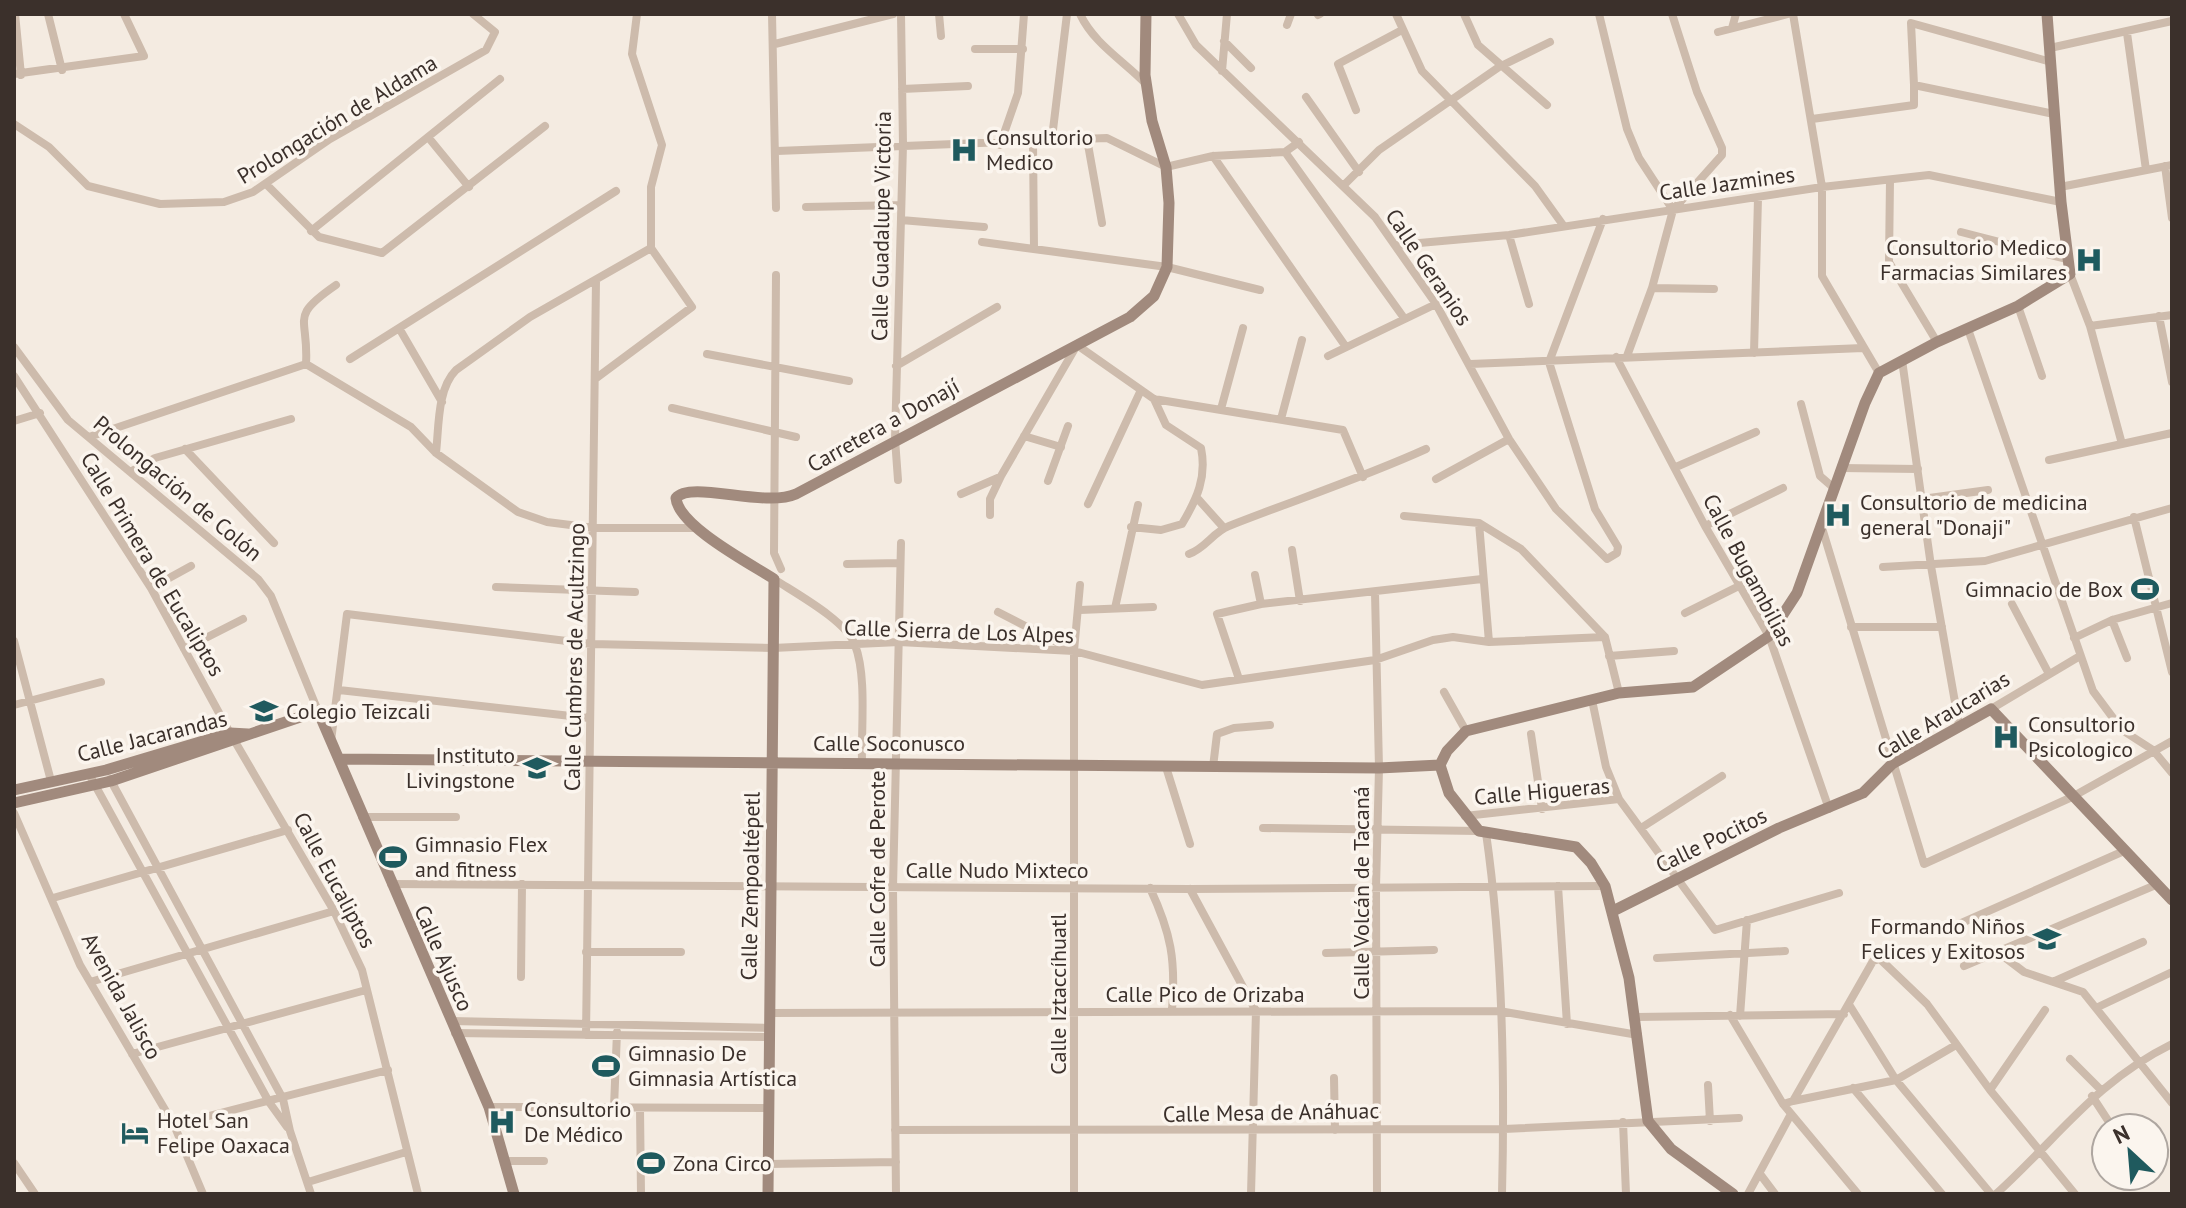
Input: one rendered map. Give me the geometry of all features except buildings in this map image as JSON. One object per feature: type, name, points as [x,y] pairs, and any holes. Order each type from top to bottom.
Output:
[{"type":"main road","name":"Carretera a Donají","points":[[778,574],[697,528],[679,511],[676,498],[680,493],[696,490],[775,501],[807,490],[895,439],[1130,317],[1154,296],[1167,267],[1169,203],[1166,167],[1152,121],[1147,85],[1146,14]]},
{"type":"main road","points":[[1733,1194],[1671,1149],[1648,1121],[1636,1017],[1605,886],[1576,847],[1482,832],[1465,816],[1449,793],[1440,765],[1447,751],[1466,731],[1619,693],[1693,687],[1769,636],[1797,593],[1841,468],[1879,373],[1937,342],[2018,306],[2070,274],[2066,259],[2047,14]]},
{"type":"main road","name":"Calle Zempoaltépetl","points":[[768,1194],[768,887],[773,648],[778,574]]},
{"type":"main road","points":[[1991,709],[2172,900]]},
{"type":"main road","name":"Calle Araucarias","points":[[1829,809],[1863,793],[1892,764],[1991,709]]},
{"type":"main road","name":"Calle Jacarandas","points":[[14,803],[318,711]]},
{"type":"main road","name":"Calle Ajusco","points":[[318,711],[390,884],[489,1107],[514,1194]]},
{"type":"main road","name":"Calle Soconusco","points":[[339,759],[1166,767],[1379,768],[1440,765]]},
{"type":"main road","name":"Calle Jacarandas","points":[[14,790],[51,781],[92,780]]},
{"type":"main road","name":"Calle Pocitos","points":[[1613,911],[1779,828],[1829,809]]},
{"type":"street","points":[[15,14],[17,74],[144,56],[124,14]]},
{"type":"street","points":[[48,14],[62,70]]},
{"type":"street","name":"Prolongación de Aldama","points":[[14,124],[49,147],[88,186],[147,202],[192,205],[224,202],[266,184],[330,139],[480,54],[491,45],[495,32],[473,14]]},
{"type":"street","points":[[595,379],[692,307],[651,248],[651,187],[662,145],[632,54],[637,14]]},
{"type":"street","points":[[772,14],[776,208]]},
{"type":"street","points":[[775,44],[893,14]]},
{"type":"street","name":"Calle Guadalupe Victoria","points":[[895,439],[903,145],[901,14]]},
{"type":"street","points":[[939,14],[941,36]]},
{"type":"street","points":[[1000,145],[1018,93],[1024,14]]},
{"type":"street","points":[[1052,138],[1067,14]]},
{"type":"street","points":[[1080,14],[1087,28],[1104,47],[1147,85]]},
{"type":"street","name":"Calle Geranios","points":[[1178,14],[1196,45],[1299,142],[1397,245],[1436,304],[1509,439],[1556,509],[1578,534],[1607,559],[1617,553],[1618,547],[1595,509],[1549,362]]},
{"type":"street","points":[[1222,71],[1227,14]]},
{"type":"street","points":[[1287,25],[1291,14]]},
{"type":"street","points":[[1396,14],[1422,71],[1535,186],[1563,225]]},
{"type":"street","points":[[1464,14],[1478,45],[1499,67],[1547,105]]},
{"type":"street","points":[[1599,14],[1627,129],[1655,186],[1673,210]]},
{"type":"street","points":[[1627,356],[1652,288],[1673,210],[1722,155],[1722,148],[1697,92],[1672,14]]},
{"type":"street","points":[[1732,28],[1736,14]]},
{"type":"street","points":[[1718,32],[1790,14],[1812,119],[1822,187],[1822,276],[1879,373]]},
{"type":"street","points":[[2145,14],[2145,27]]},
{"type":"street","points":[[2050,48],[2172,21]]},
{"type":"street","points":[[1812,119],[1914,105],[1911,23],[2051,62]]},
{"type":"street","points":[[1355,106],[1338,64],[1402,30]]},
{"type":"street","points":[[2127,33],[2146,170]]},
{"type":"street","points":[[1224,41],[1251,68]]},
{"type":"street","points":[[1343,186],[1379,150],[1452,103],[1499,67],[1550,42]]},
{"type":"street","points":[[975,49],[1023,49]]},
{"type":"street","points":[[311,231],[500,79]]},
{"type":"street","points":[[1914,85],[2054,114]]},
{"type":"street","points":[[902,89],[968,86]]},
{"type":"street","points":[[1306,97],[1359,172]]},
{"type":"street","points":[[266,184],[311,231],[327,241],[387,252],[545,126]]},
{"type":"street","points":[[428,137],[469,187]]},
{"type":"street","points":[[777,151],[903,145],[1000,145],[1052,138],[1107,138],[1166,167],[1213,156],[1285,152],[1299,142]]},
{"type":"street","points":[[1087,139],[1102,223]]},
{"type":"street","points":[[1033,141],[1034,249]]},
{"type":"street","points":[[1285,152],[1404,318]]},
{"type":"street","points":[[1213,156],[1346,347]]},
{"type":"street","points":[[2060,187],[2168,166],[2172,218]]},
{"type":"street","name":"Calle Jazmines","points":[[1397,245],[1509,235],[1822,187],[1929,175],[2061,202]]},
{"type":"street","points":[[1890,180],[1889,262],[1937,342]]},
{"type":"street","points":[[350,359],[616,191]]},
{"type":"street","points":[[1754,353],[1758,198]]},
{"type":"street","points":[[806,207],[901,205]]},
{"type":"street","points":[[1549,362],[1603,219]]},
{"type":"street","points":[[901,220],[984,227]]},
{"type":"street","points":[[1961,232],[2066,259]]},
{"type":"street","points":[[1509,235],[1529,304]]},
{"type":"street","points":[[982,242],[1167,267],[1260,290]]},
{"type":"street","points":[[436,453],[442,402],[449,380],[461,366],[530,317],[651,248]]},
{"type":"street","points":[[2070,274],[2090,326],[2122,444]]},
{"type":"street","points":[[776,275],[775,557],[778,574]]},
{"type":"street","name":"Calle Cumbres de Acultzingo","points":[[586,1035],[596,280]]},
{"type":"street","points":[[306,364],[303,316],[311,302],[336,285]]},
{"type":"street","points":[[1652,288],[1714,289]]},
{"type":"street","points":[[1328,356],[1436,304]]},
{"type":"street","points":[[2018,306],[2042,376]]},
{"type":"street","points":[[896,366],[997,307]]},
{"type":"street","points":[[2090,326],[2172,315]]},
{"type":"street","points":[[2159,316],[2172,382]]},
{"type":"street","points":[[399,328],[442,402]]},
{"type":"street","points":[[1221,409],[1243,328]]},
{"type":"street","points":[[1968,329],[2093,691],[2122,730],[2153,750],[2172,773]]},
{"type":"street","points":[[1281,419],[1302,340]]},
{"type":"street","points":[[990,515],[990,499],[1001,476],[1077,345],[1154,399],[1343,430],[1363,477]]},
{"type":"street","name":"Prolongación de Colón","points":[[14,347],[58,409],[258,579],[271,596],[318,711]]},
{"type":"street","points":[[1470,364],[1863,348]]},
{"type":"street","points":[[707,354],[849,381]]},
{"type":"street","name":"Calle Bugambilias","points":[[1616,357],[1705,526],[1769,636],[1829,809]]},
{"type":"street","points":[[1902,360],[1931,566],[1959,725]]},
{"type":"street","points":[[89,437],[306,364],[411,427],[436,453],[518,512],[547,522],[594,528],[697,528]]},
{"type":"street","name":"Calle Primera de Eucaliptos","points":[[14,376],[151,588],[232,738]]},
{"type":"street","points":[[1088,504],[1141,390]]},
{"type":"street","points":[[1131,527],[1173,529],[1182,524],[1198,499],[1204,464],[1201,448],[1166,425],[1154,399]]},
{"type":"street","points":[[1801,404],[1820,476],[1835,489]]},
{"type":"street","points":[[672,408],[796,437]]},
{"type":"street","points":[[14,421],[40,413]]},
{"type":"street","points":[[132,471],[155,458],[291,419]]},
{"type":"street","points":[[1048,481],[1068,426]]},
{"type":"street","points":[[1676,467],[1756,432]]},
{"type":"street","points":[[2049,460],[2172,433]]},
{"type":"street","points":[[1024,436],[1061,447]]},
{"type":"street","points":[[895,439],[898,480]]},
{"type":"street","points":[[1436,479],[1509,439]]},
{"type":"street","points":[[185,449],[274,543]]},
{"type":"street","points":[[1189,554],[1206,545],[1224,528],[1363,477],[1426,449]]},
{"type":"street","points":[[1841,468],[1918,469]]},
{"type":"street","points":[[961,494],[1001,476]]},
{"type":"street","points":[[1705,526],[1783,488]]},
{"type":"street","points":[[1922,499],[1988,490]]},
{"type":"street","points":[[1198,499],[1224,528]]},
{"type":"street","points":[[1115,608],[1138,505]]},
{"type":"street","points":[[1883,567],[1985,561],[2172,508]]},
{"type":"street","points":[[1404,516],[1479,523],[1521,549],[1605,637],[1619,693]]},
{"type":"street","points":[[2134,517],[2172,672]]},
{"type":"street","points":[[1479,523],[1489,642]]},
{"type":"street","points":[[1822,528],[1924,864],[2072,797],[2172,741]]},
{"type":"street","name":"Calle Cofre de Perote","points":[[896,1194],[893,888],[901,543]]},
{"type":"street","points":[[1292,550],[1300,601]]},
{"type":"street","points":[[847,564],[900,563]]},
{"type":"street","points":[[151,588],[191,566]]},
{"type":"street","name":"Carretera a Donají","points":[[778,574],[836,622],[855,643]]},
{"type":"street","points":[[1255,575],[1261,604]]},
{"type":"street","points":[[1239,679],[1217,614],[1261,604],[1482,579]]},
{"type":"street","name":"Calle Iztaccíhuatl","points":[[1074,1194],[1077,1012],[1074,651],[1080,585]]},
{"type":"street","points":[[1685,613],[1739,586]]},
{"type":"street","points":[[496,587],[635,592]]},
{"type":"street","name":"Calle Volcán de Tacaná","points":[[1375,593],[1379,768],[1376,887],[1377,1194]]},
{"type":"street","points":[[2074,638],[2112,620],[2172,603]]},
{"type":"street","points":[[2012,604],[2049,674]]},
{"type":"street","points":[[1080,610],[1153,607]]},
{"type":"street","points":[[998,612],[1074,651]]},
{"type":"street","name":"Calle Sierra de Los Alpes","points":[[339,690],[347,614],[591,644],[773,648],[899,642],[1074,651],[1202,685],[1375,660],[1433,640],[1453,637],[1489,642],[1605,637]]},
{"type":"street","points":[[184,649],[243,619]]},
{"type":"street","points":[[2112,620],[2127,658]]},
{"type":"street","points":[[1851,627],[1942,627]]},
{"type":"street","points":[[14,641],[51,781]]},
{"type":"street","points":[[855,643],[861,688],[862,762]]},
{"type":"street","points":[[1609,656],[1639,657],[1674,651]]},
{"type":"street","name":"Calle Araucarias","points":[[1991,709],[2080,656]]},
{"type":"street","points":[[14,705],[101,682]]},
{"type":"street","points":[[331,741],[339,690],[589,718]]},
{"type":"street","points":[[1444,692],[1466,731]]},
{"type":"street","points":[[1592,700],[1606,767],[1619,799]]},
{"type":"street","points":[[1213,767],[1217,734],[1234,728],[1270,725]]},
{"type":"street","points":[[1531,734],[1542,809]]},
{"type":"street","name":"Calle Eucaliptos","points":[[232,738],[334,911],[362,970],[418,1194]]},
{"type":"street","points":[[1166,767],[1190,844]]},
{"type":"street","points":[[109,776],[245,1023],[283,1099],[311,1194]]},
{"type":"street","points":[[1641,828],[1722,776]]},
{"type":"street","points":[[92,780],[269,1102],[290,1131]]},
{"type":"street","name":"Calle Higueras","points":[[1465,816],[1619,799],[1715,930],[1839,893]]},
{"type":"street","name":"Avenida Jalisco","points":[[14,813],[90,982],[174,1125],[203,1194]]},
{"type":"street","points":[[362,817],[456,817]]},
{"type":"street","points":[[1263,828],[1482,832],[1494,889],[1504,1129],[1502,1194]]},
{"type":"street","points":[[53,898],[288,830]]},
{"type":"street","points":[[1941,932],[2124,851]]},
{"type":"street","name":"Calle Nudo Mixteco","points":[[390,884],[1190,889],[1605,886]]},
{"type":"street","points":[[521,977],[522,884]]},
{"type":"street","points":[[1964,966],[2158,884]]},
{"type":"street","points":[[1558,886],[1567,1024]]},
{"type":"street","points":[[1150,888],[1170,931],[1174,984],[1172,1010]]},
{"type":"street","points":[[1190,889],[1256,1011],[1251,1194]]},
{"type":"street","points":[[90,982],[334,911]]},
{"type":"street","points":[[1740,1016],[1747,920]]},
{"type":"street","points":[[2055,981],[2143,942]]},
{"type":"street","points":[[1326,953],[1434,950]]},
{"type":"street","points":[[1657,958],[1785,951]]},
{"type":"street","points":[[586,952],[681,952]]},
{"type":"street","points":[[1999,953],[2024,972],[2083,992],[2170,1097]]},
{"type":"street","points":[[1793,1101],[1873,961],[1880,959],[1907,982],[2075,1194]]},
{"type":"street","points":[[2098,1007],[2172,972]]},
{"type":"street","points":[[132,1054],[366,990]]},
{"type":"street","points":[[1850,1006],[1896,1080],[1993,1194],[2043,1151],[2096,1092],[2138,1061],[2172,1044]]},
{"type":"street","points":[[1990,1090],[2045,1010]]},
{"type":"street","name":"Calle Pico de Orizaba","points":[[769,1013],[1499,1011],[1638,1035]]},
{"type":"street","points":[[1636,1017],[1844,1014]]},
{"type":"street","points":[[1730,1015],[1783,1104],[1858,1194]]},
{"type":"street","points":[[450,1021],[587,1023],[617,1031]]},
{"type":"street","points":[[614,1107],[617,1031]]},
{"type":"street","points":[[455,1033],[586,1035],[617,1031],[770,1032]]},
{"type":"street","points":[[1783,1104],[1896,1080],[1956,1045]]},
{"type":"street","points":[[2070,1059],[2096,1092],[2105,1112]]},
{"type":"street","points":[[174,1125],[388,1070]]},
{"type":"street","points":[[1334,1078],[1335,1130]]},
{"type":"street","points":[[1708,1085],[1710,1121]]},
{"type":"street","points":[[1853,1088],[1942,1194]]},
{"type":"street","points":[[489,1107],[769,1108]]},
{"type":"street","points":[[640,1109],[641,1194]]},
{"type":"street","points":[[1748,1194],[1791,1114]]},
{"type":"street","name":"Calle Mesa de Anáhuac","points":[[895,1130],[1504,1129],[1739,1118]]},
{"type":"street","points":[[1623,1122],[1626,1194]]},
{"type":"street","points":[[308,1182],[406,1152]]},
{"type":"street","points":[[505,1161],[544,1161]]},
{"type":"street","points":[[768,1164],[896,1162]]},
{"type":"street","points":[[14,1163],[35,1194]]},
{"type":"street","points":[[1760,1174],[1775,1194]]},
{"type":"place","name":"Consultorio Medico","points":[[964,150]]},
{"type":"place","name":"Consultorio Medico Farmacias Similares","points":[[2089,260]]},
{"type":"place","name":"Consultorio de medicina general \"Donaji\"","points":[[1838,515]]},
{"type":"place","name":"Gimnacio de Box","points":[[2145,589]]},
{"type":"place","name":"Colegio Teizcali","points":[[264,711]]},
{"type":"place","name":"Consultorio Psicologico","points":[[2006,737]]},
{"type":"place","name":"Instituto Livingstone","points":[[537,768]]},
{"type":"place","name":"Gimnasio Flex and fitness","points":[[393,857]]},
{"type":"place","name":"Formando Niños Felices y Exitosos","points":[[2047,939]]},
{"type":"place","name":"Gimnasio De Gimnasia Artística","points":[[606,1066]]},
{"type":"place","name":"Consultorio De Médico","points":[[502,1122]]},
{"type":"place","name":"Hotel San Felipe Oaxaca","points":[[135,1133]]},
{"type":"place","name":"Zona Circo","points":[[651,1163]]}]
